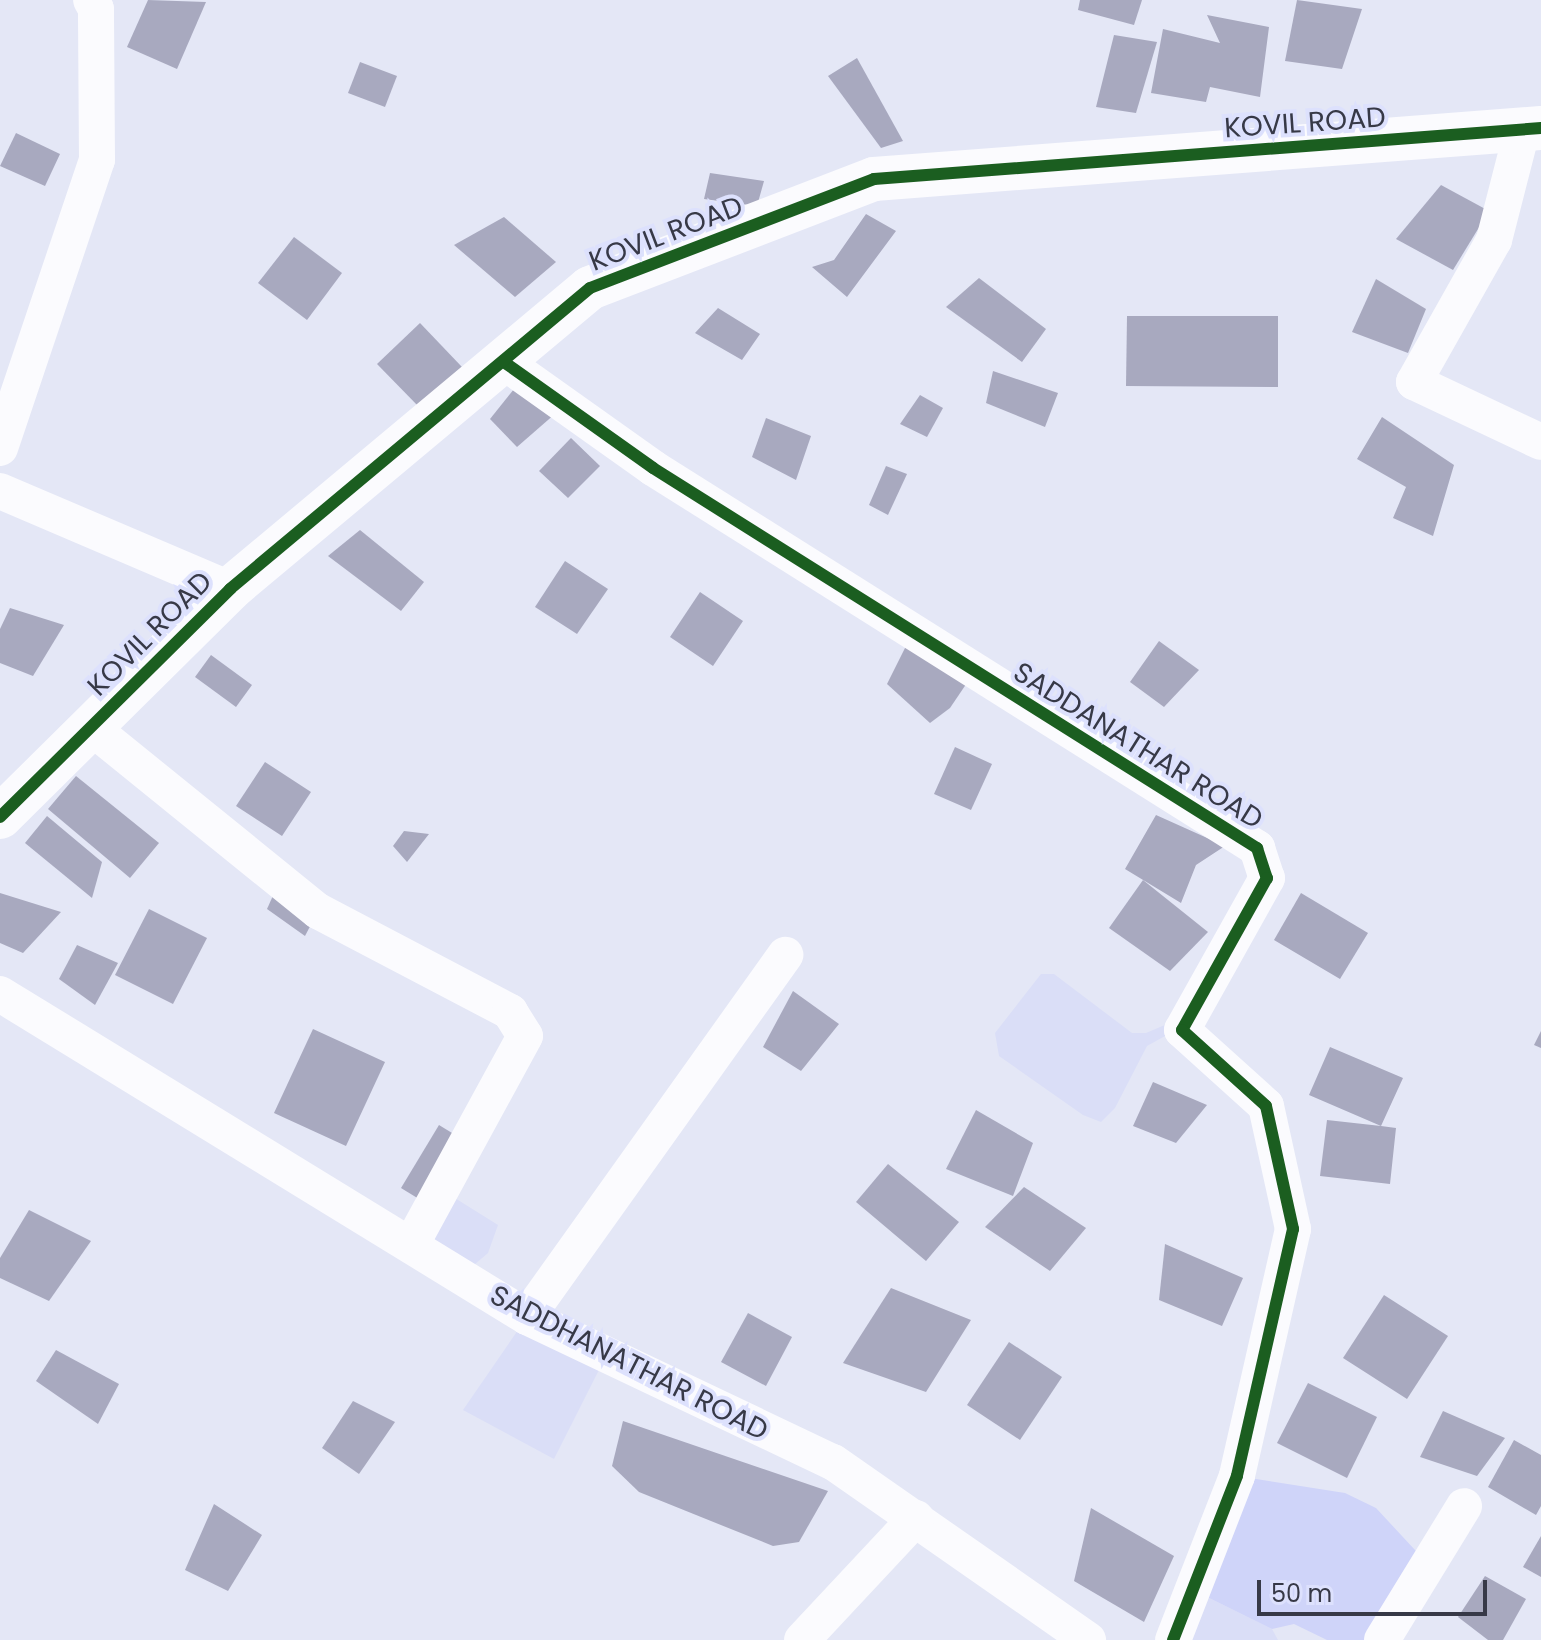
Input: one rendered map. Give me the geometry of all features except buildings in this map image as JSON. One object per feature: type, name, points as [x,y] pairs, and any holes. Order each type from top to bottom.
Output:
[{"type":"street","points":[[0,448],[97,160],[96,9],[91,0]]},
{"type":"street","points":[[1531,129],[1494,240],[1414,382],[1541,442]]},
{"type":"street","name":"KOVIL ROAD","points":[[0,818],[230,589],[590,288],[874,179],[1531,129]]},
{"type":"street","name":"SADDANATHAR ROAD","points":[[504,362],[653,468],[1257,848],[1267,878],[1182,1030],[1266,1106],[1293,1229],[1237,1476],[1173,1640]]},
{"type":"street","points":[[0,491],[230,589],[93,729],[0,818]]},
{"type":"street","points":[[93,729],[318,911],[510,1012],[525,1036],[411,1245]]},
{"type":"street","points":[[527,1317],[785,955]]},
{"type":"street","name":"SADDHANATHAR ROAD","points":[[0,994],[527,1317],[833,1462],[1088,1640]]},
{"type":"street","points":[[1382,1640],[1464,1506]]},
{"type":"street","points":[[802,1640],[916,1518]]},
{"type":"shaded area","points":[[1041,974],[1054,974],[1132,1033],[1146,1033],[1186,1016],[1183,1026],[1147,1046],[1115,1108],[1101,1122],[1083,1115],[999,1056],[995,1033]]},
{"type":"shaded area","points":[[442,1190],[498,1225],[488,1253],[461,1276],[411,1245]]},
{"type":"shaded area","points":[[527,1317],[606,1356],[554,1459],[463,1410]]},
{"type":"shaded area","points":[[1237,1476],[1345,1493],[1376,1508],[1428,1564],[1382,1640],[1327,1640],[1294,1624],[1272,1629],[1193,1590]]},
{"type":"shaded area","points":[[1193,1590],[1272,1629],[1278,1640],[1173,1640]]},
{"type":"cycle path","points":[[0,817],[230,589],[590,288],[874,179],[1541,128]]},
{"type":"cycle path","points":[[504,362],[653,468],[1257,848],[1267,878],[1182,1030],[1266,1106],[1293,1229],[1237,1476],[1173,1640]]}]
